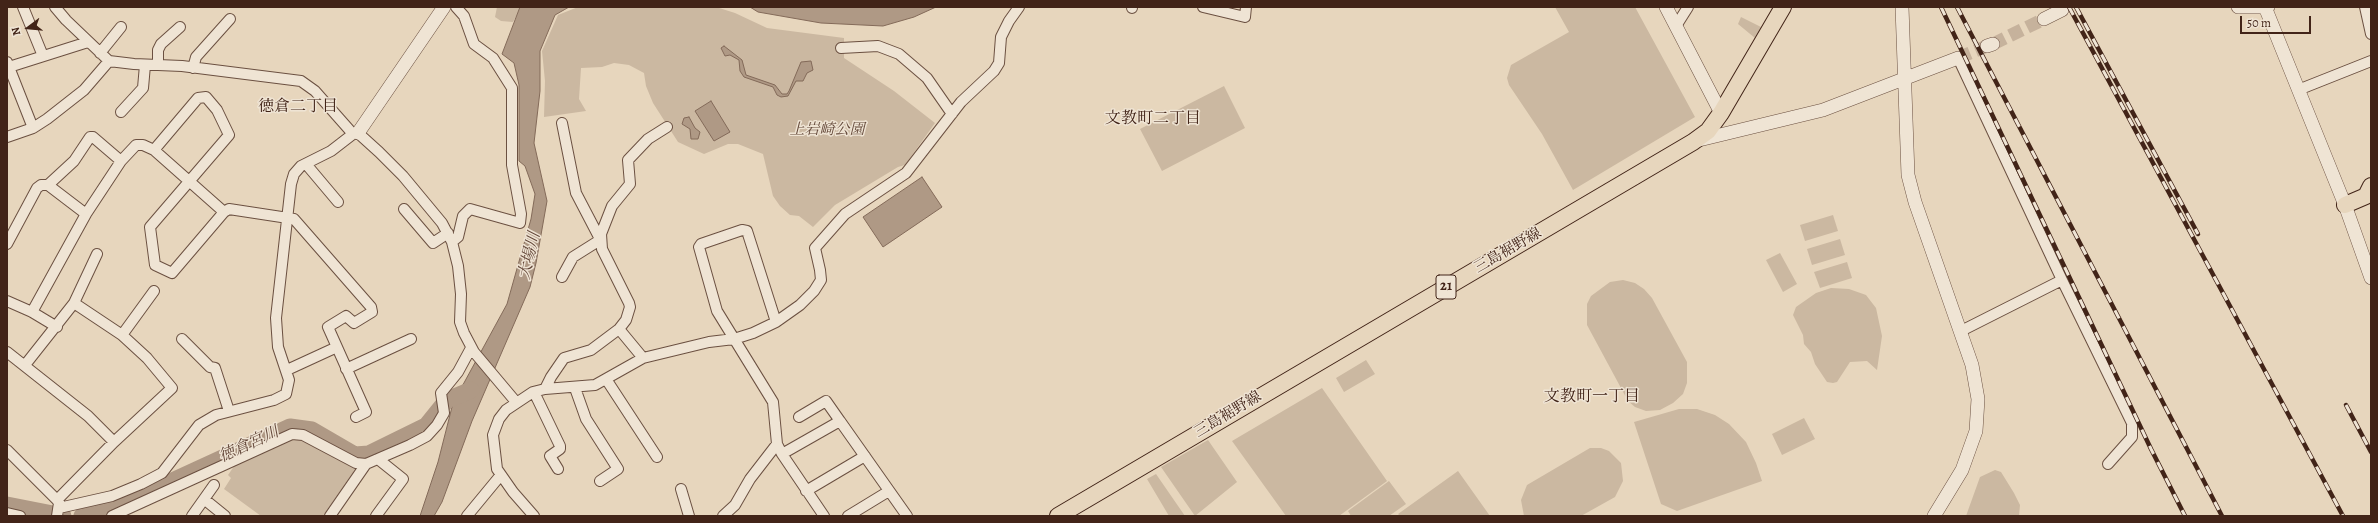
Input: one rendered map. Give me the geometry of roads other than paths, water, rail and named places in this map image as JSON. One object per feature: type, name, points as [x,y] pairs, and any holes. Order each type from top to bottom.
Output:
[{"type":"main road","name":"三島裾野線","points":[[1058,516],[1693,142],[1708,131],[1721,113],[1783,7]]},
{"type":"main road","points":[[2345,205],[2369,194]]},
{"type":"street","points":[[23,7],[43,56]]},
{"type":"street","points":[[55,7],[108,61],[145,65],[158,64],[301,81],[315,91],[356,133],[403,176],[429,206],[448,233],[452,242],[458,266],[461,294],[460,322],[473,350],[516,402]]},
{"type":"street","points":[[58,508],[112,496],[162,473],[199,425],[216,415],[274,400],[286,394],[289,380],[287,370],[278,347],[276,318],[288,218],[290,184],[294,174],[306,164],[335,148],[356,133],[444,7]]},
{"type":"street","points":[[452,242],[456,240],[463,216],[470,209],[520,223],[521,214],[512,165],[512,88],[496,63],[474,44],[464,16],[456,7]]},
{"type":"street","points":[[534,516],[500,476],[494,454],[493,435],[499,419],[516,402],[534,392],[545,389],[575,388],[595,385],[643,358],[709,342],[734,339],[776,322],[800,305],[814,292],[821,280],[814,248],[845,214],[906,173],[952,114],[999,63],[1001,37],[1019,7]]},
{"type":"street","points":[[1203,7],[1245,17],[1246,7]]},
{"type":"street","points":[[1666,7],[1721,113]]},
{"type":"street","points":[[1676,26],[1688,7]]},
{"type":"street","points":[[1902,7],[1908,175],[1915,202],[1972,365],[1978,399],[1976,431],[1962,470],[1934,516]]},
{"type":"street","points":[[2238,7],[2268,7]]},
{"type":"street","points":[[2265,7],[2345,205],[2371,278]]},
{"type":"street","points":[[2365,7],[2371,34]]},
{"type":"street","points":[[2044,19],[2062,10]]},
{"type":"street","points":[[193,68],[196,57],[230,19]]},
{"type":"street","points":[[100,53],[121,27]]},
{"type":"street","points":[[158,64],[158,50],[161,44],[180,27]]},
{"type":"street","points":[[33,128],[8,65],[88,42]]},
{"type":"street","points":[[841,48],[878,46],[899,54],[927,78],[952,114]]},
{"type":"street","points":[[1693,142],[1823,110],[1958,58],[2062,280],[2132,423],[2132,437],[2108,464]]},
{"type":"street","points":[[7,137],[33,128],[84,90],[108,61]]},
{"type":"street","points":[[2298,90],[2371,61]]},
{"type":"street","points":[[121,112],[144,88],[145,65]]},
{"type":"street","points":[[154,150],[198,98],[206,97],[217,110],[229,135],[150,227],[155,265],[172,273],[224,212],[229,209],[294,219],[371,307],[372,312],[354,323],[346,316],[328,327],[366,412],[356,417]]},
{"type":"street","points":[[545,389],[564,358],[591,350],[619,329],[626,320],[630,307],[602,249],[600,240],[576,193],[562,123]]},
{"type":"street","points":[[562,277],[573,257],[600,240],[612,206],[630,184],[628,160],[648,139],[667,127]]},
{"type":"street","points":[[7,244],[37,188],[48,185],[74,161],[90,137],[93,137],[121,161]]},
{"type":"street","points":[[32,312],[86,214],[121,161],[136,145],[143,145],[154,150],[224,212]]},
{"type":"street","points":[[306,164],[338,202]]},
{"type":"street","points":[[48,185],[86,214]]},
{"type":"street","points":[[404,209],[433,243],[448,233]]},
{"type":"street","points":[[776,322],[747,231],[742,230],[706,241],[699,247],[717,312],[772,402],[777,444],[806,491],[824,516]]},
{"type":"street","points":[[25,365],[74,303],[97,254]]},
{"type":"street","points":[[1961,331],[2062,280]]},
{"type":"street","points":[[122,335],[154,291]]},
{"type":"street","points":[[7,301],[32,312],[57,326]]},
{"type":"street","points":[[58,508],[114,442],[172,388],[147,358],[122,335],[74,303]]},
{"type":"street","points":[[619,329],[643,358]]},
{"type":"street","points":[[182,339],[210,367],[215,368],[229,412]]},
{"type":"street","points":[[346,368],[411,339]]},
{"type":"street","points":[[287,370],[337,347]]},
{"type":"street","points":[[330,516],[366,464],[427,436],[437,425],[444,413],[441,393],[473,350]]},
{"type":"street","points":[[7,352],[88,416],[114,442]]},
{"type":"street","points":[[606,379],[657,457]]},
{"type":"street","points":[[575,388],[586,419],[618,469],[600,481]]},
{"type":"street","points":[[534,392],[560,446],[560,449],[550,456],[558,469]]},
{"type":"street","points":[[799,418],[826,402],[907,516]]},
{"type":"street","points":[[782,454],[840,421]]},
{"type":"street","points":[[112,516],[292,434],[303,435],[350,461],[366,464]]},
{"type":"street","points":[[723,516],[735,505],[750,479],[777,444]]},
{"type":"street","points":[[7,450],[58,508]]},
{"type":"street","points":[[806,491],[865,456]]},
{"type":"street","points":[[376,516],[402,479],[378,459]]},
{"type":"street","points":[[467,516],[500,476]]},
{"type":"street","points":[[192,516],[214,485]]},
{"type":"street","points":[[681,489],[689,516]]},
{"type":"street","points":[[848,516],[890,491]]},
{"type":"street","points":[[204,499],[225,516]]},
{"type":"street","points":[[7,513],[20,516]]},
{"type":"water","name":"大場川","points":[[520,7],[569,7],[555,15],[540,51],[540,91],[534,143],[547,201],[536,263],[530,287],[472,421],[442,502],[434,516],[420,516],[438,462],[453,403],[507,304],[531,219],[535,194],[525,166],[519,161],[519,85],[514,63],[502,54]]},
{"type":"water","points":[[750,7],[936,7],[914,17],[883,26],[821,23],[758,12]]},
{"type":"water","points":[[724,46],[742,60],[746,75],[775,85],[782,94],[787,94],[789,91],[801,62],[811,61],[813,70],[807,73],[803,81],[796,81],[788,96],[781,97],[777,95],[773,87],[744,77],[740,71],[739,60],[730,55],[725,56],[721,48]]},
{"type":"water","points":[[711,101],[730,132],[714,141],[695,111]]},
{"type":"water","points":[[689,117],[695,128],[700,132],[698,139],[691,139],[690,129],[682,124],[684,118]]},
{"type":"water","points":[[922,177],[942,207],[883,247],[863,217]]},
{"type":"waterway","name":"徳倉宮川","points":[[82,516],[118,506],[290,427],[312,430],[355,455],[369,454],[426,426],[447,400],[471,390]]},
{"type":"waterway","name":"徳倉宮川","points":[[7,505],[63,516]]},
{"type":"tunnel","points":[[1993,44],[2044,19]]},
{"type":"tunnel","points":[[1958,58],[1987,46]]},
{"type":"railway","points":[[1941,7],[2151,449],[2185,516]]},
{"type":"railway","points":[[1957,7],[2222,516]]},
{"type":"railway","points":[[2069,7],[2343,516]]},
{"type":"railway","points":[[2076,7],[2198,234]]},
{"type":"railway","points":[[2346,405],[2371,452]]},
{"type":"district","name":"徳倉二丁目","points":[[298,107]]},
{"type":"district","name":"文教町二丁目","points":[[1153,119]]},
{"type":"district","name":"文教町一丁目","points":[[1592,397]]},
{"type":"park label","name":"上岩崎公園","points":[[827,130]]}]
